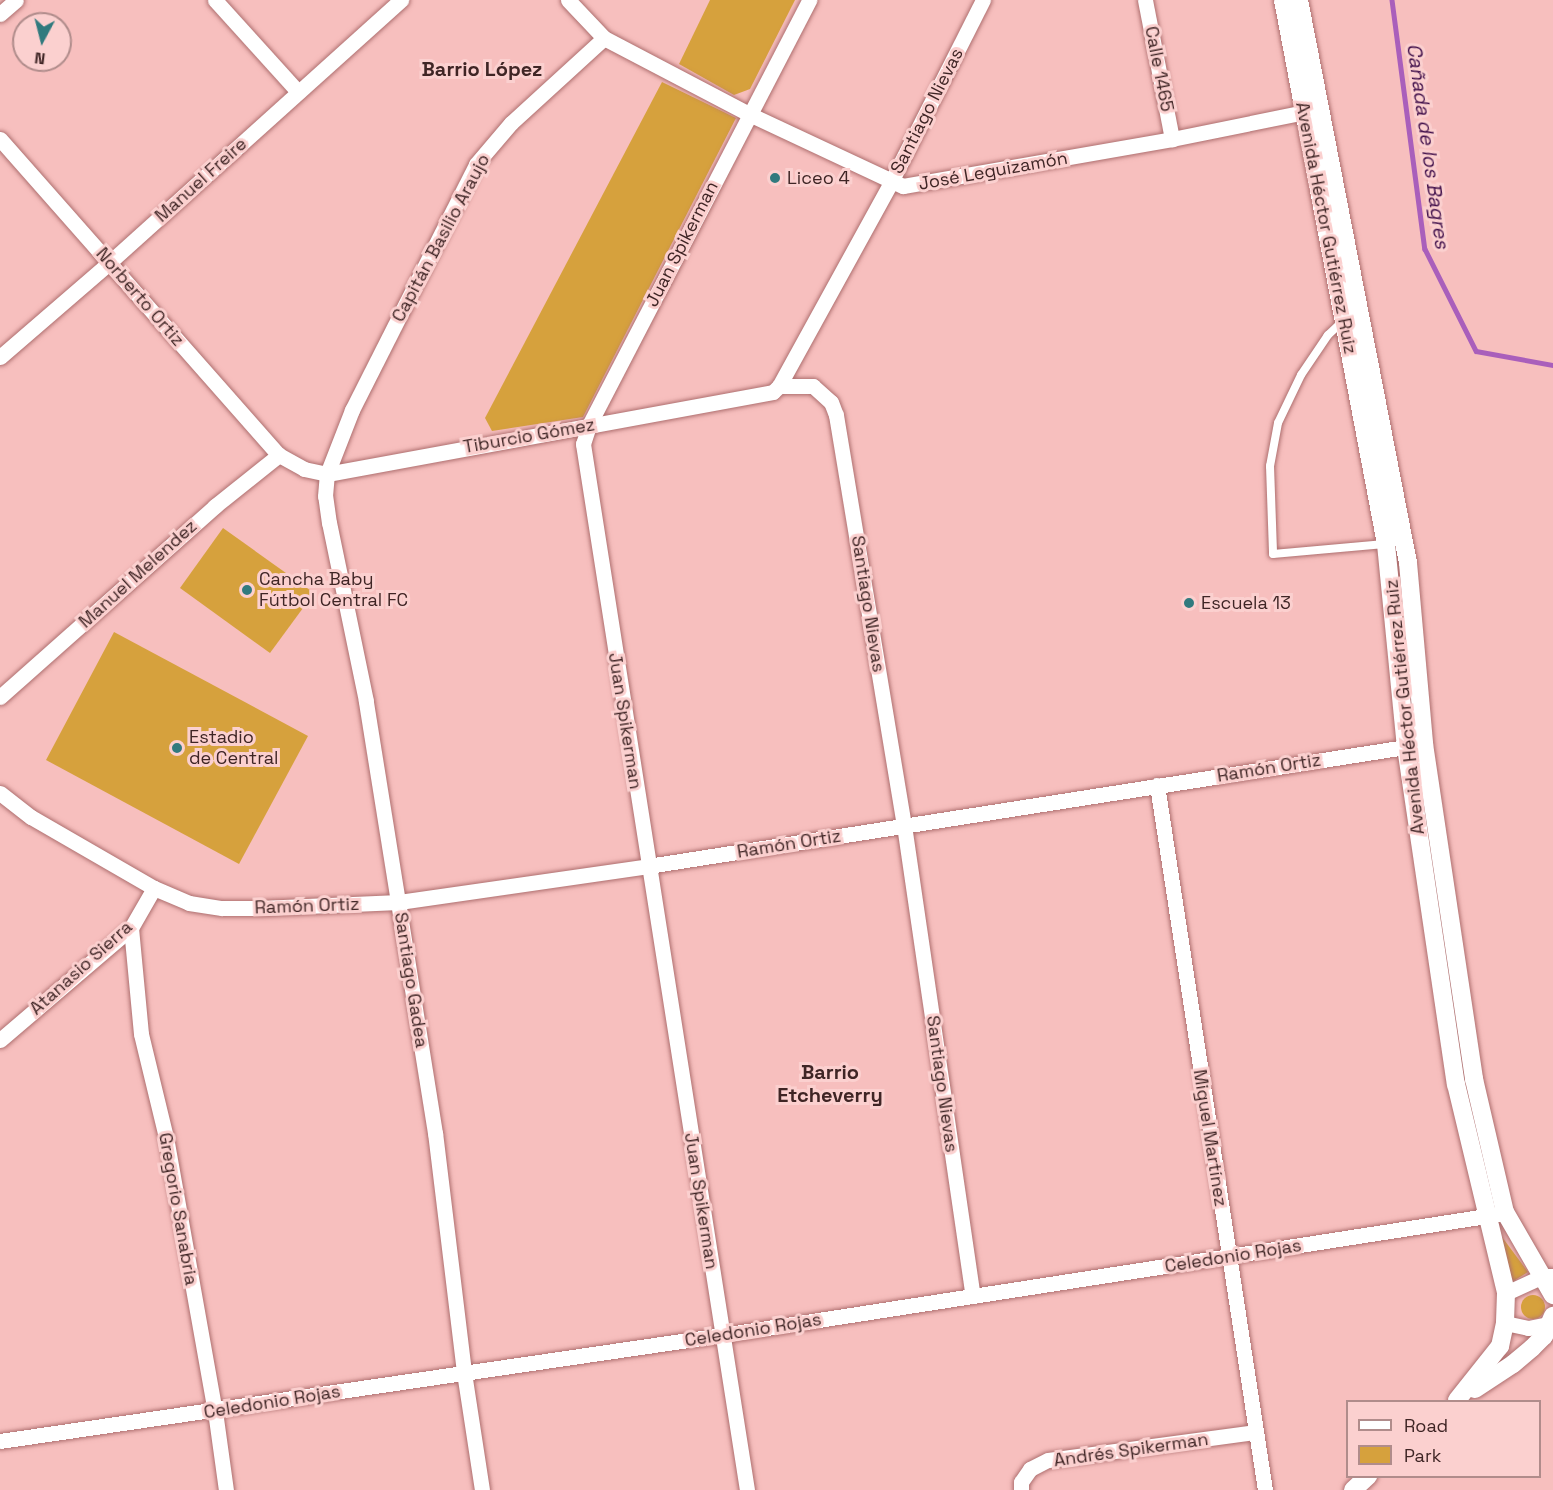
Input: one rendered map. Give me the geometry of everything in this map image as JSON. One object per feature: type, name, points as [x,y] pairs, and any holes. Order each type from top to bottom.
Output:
[{"type":"street","points":[[0,14],[16,0]]},
{"type":"street","points":[[215,0],[298,92]]},
{"type":"street","name":"Manuel Freire","points":[[0,357],[110,262],[401,0]]},
{"type":"street","name":"José Leguizamón","points":[[568,0],[604,38],[749,114],[903,186],[1172,139],[1312,111]]},
{"type":"street","name":"Juan Spikerman","points":[[747,1490],[583,444],[589,425],[809,0]]},
{"type":"street","name":"Santiago Nievas","points":[[973,1296],[904,825],[836,416],[831,402],[813,386],[779,386],[891,182],[983,0]]},
{"type":"street","name":"Calle 1465","points":[[1145,0],[1172,139]]},
{"type":"street","name":"Avenida Héctor Gutiérrez Ruiz","points":[[1283,0],[1312,111],[1408,563],[1424,744],[1474,1079],[1497,1214],[1506,1293],[1505,1323],[1500,1346],[1493,1358],[1457,1400]]},
{"type":"street","name":"Avenida Héctor Gutiérrez Ruiz","points":[[1299,0],[1312,111],[1344,321],[1386,544],[1406,747],[1456,1084],[1497,1214],[1548,1276],[1553,1296]]},
{"type":"street","name":"Capitán Basilio Araujo","points":[[327,474],[352,410],[476,164],[511,123],[604,38]]},
{"type":"street","name":"Norberto Ortiz","points":[[0,139],[279,455]]},
{"type":"street","name":"Tiburcio Gómez","points":[[279,455],[304,469],[327,474],[764,395],[779,386]]},
{"type":"street","name":"Manuel Melendez","points":[[0,697],[215,506],[279,455]]},
{"type":"street","name":"Santiago Gadea","points":[[327,474],[326,496],[329,523],[366,701],[435,1133],[464,1372],[482,1490]]},
{"type":"street","name":"Ramón Ortiz","points":[[0,793],[32,817],[154,888],[189,903],[222,909],[399,903],[1424,744]]},
{"type":"street","name":"Miguel Martínez","points":[[1157,785],[1265,1490]]},
{"type":"street","name":"Atanasio Sierra","points":[[0,1040],[131,928],[154,888]]},
{"type":"street","name":"Gregorio Sanabria","points":[[131,928],[141,1034],[166,1137],[215,1411],[226,1490]]},
{"type":"street","name":"Celedonio Rojas","points":[[0,1441],[722,1335],[1228,1258],[1497,1214]]},
{"type":"street","points":[[1506,1293],[1548,1276]]},
{"type":"street","points":[[1505,1323],[1528,1328],[1552,1321]]},
{"type":"street","name":"Avenida Héctor Gutiérrez Ruiz","points":[[1458,1400],[1513,1364],[1544,1336],[1552,1321]]},
{"type":"street","name":"Andrés Spikerman","points":[[1021,1490],[1021,1482],[1030,1469],[1048,1460],[1256,1432]]},
{"type":"street","points":[[1353,1490],[1366,1478]]},
{"type":"lane","points":[[1344,321],[1328,335],[1301,375],[1278,423],[1270,466],[1273,554],[1386,544]]},
{"type":"green space","points":[[710,0],[795,0],[750,89],[734,95],[679,64]]},
{"type":"green space","points":[[662,82],[736,118],[583,417],[492,431],[485,418]]},
{"type":"green space","name":"Cancha Baby Fútbol Central FC","points":[[223,528],[314,593],[270,653],[180,588]]},
{"type":"green space","name":"Estadio de Central","points":[[114,632],[308,736],[239,864],[46,760]]},
{"type":"green space","points":[[1502,1237],[1528,1272],[1512,1282],[1500,1240]]},
{"type":"green space","points":[[1533,1295],[1538,1296],[1544,1302],[1544,1312],[1538,1318],[1533,1319],[1528,1318],[1522,1312],[1521,1307],[1522,1302],[1528,1296]]},
{"type":"waterway","name":"Cañada de los Bagres","points":[[1392,0],[1425,249],[1476,351],[1553,365]]},
{"type":"place","name":"Liceo 4","points":[[775,178]]},
{"type":"place","name":"Cancha Baby Fútbol Central FC","points":[[247,590]]},
{"type":"place","name":"Escuela 13","points":[[1189,603]]},
{"type":"place","name":"Estadio de Central","points":[[177,748]]},
{"type":"district","name":"Barrio López","points":[[482,69]]},
{"type":"district","name":"Barrio Etcheverry","points":[[830,1084]]}]
